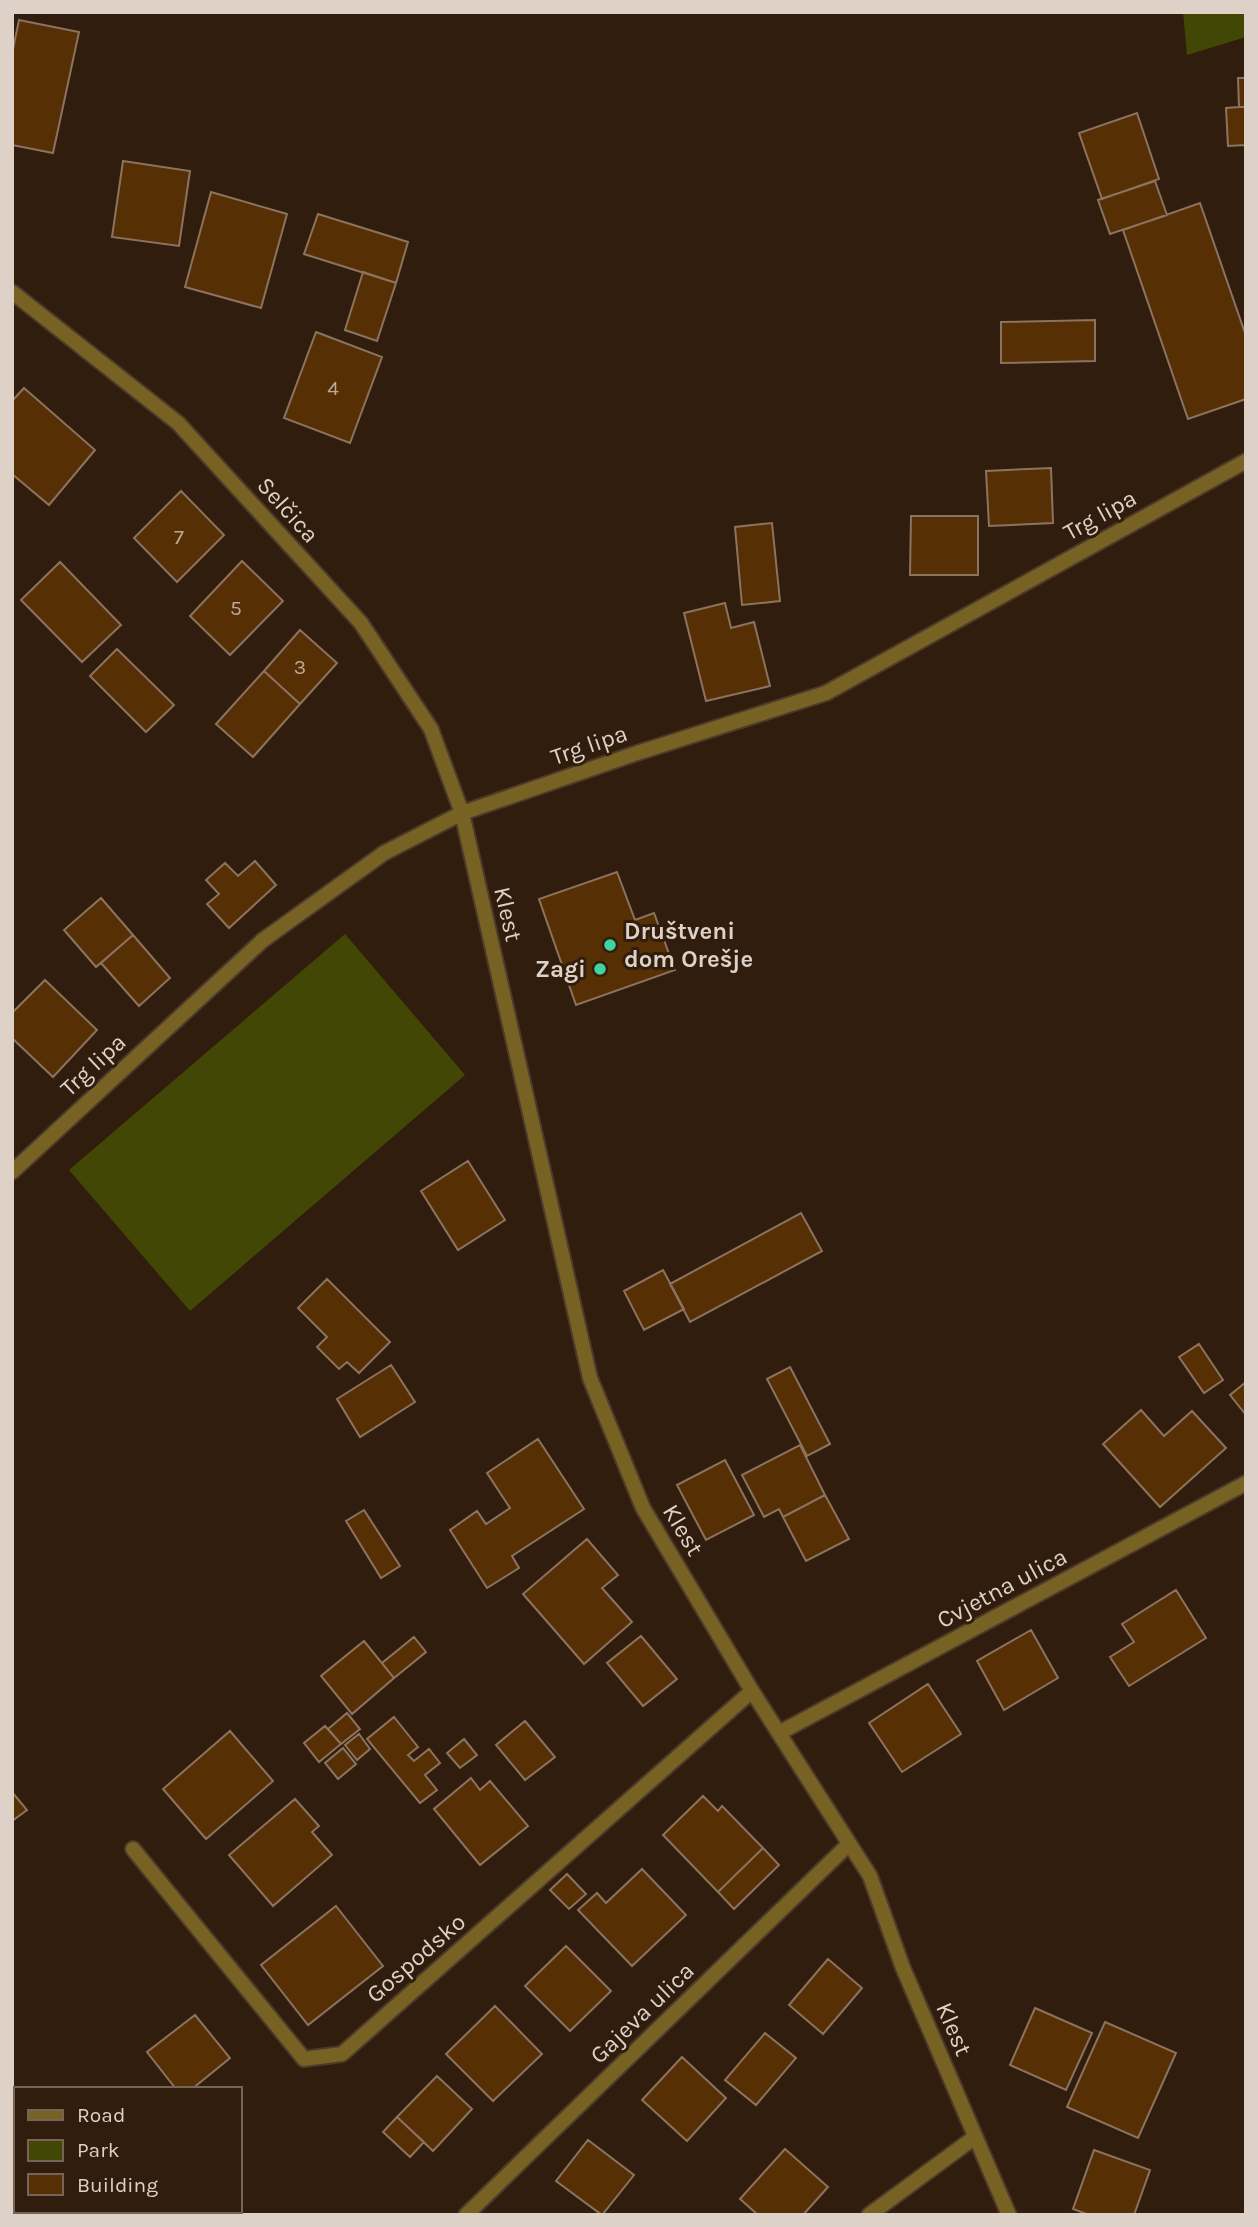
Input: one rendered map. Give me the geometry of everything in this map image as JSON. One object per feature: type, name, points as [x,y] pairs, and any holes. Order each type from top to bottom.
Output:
[{"type":"street","name":"Selčica","points":[[12,292],[178,423],[361,623],[431,729],[462,813]]},
{"type":"street","name":"Trg lipa","points":[[12,1172],[263,940],[384,853],[462,813],[826,693],[1246,461]]},
{"type":"street","name":"Klest","points":[[462,813],[590,1378],[643,1508],[752,1691],[870,1876],[904,1968],[1009,2215]]},
{"type":"street","name":"Cvjetna ulica","points":[[779,1733],[1246,1483]]},
{"type":"street","name":"Gospodsko","points":[[132,1849],[304,2059],[342,2054],[752,1691]]},
{"type":"street","name":"Gajeva ulica","points":[[466,2215],[849,1844]]},
{"type":"street","points":[[869,2215],[975,2137]]},
{"type":"green space","points":[[1183,12],[1246,12],[1246,37],[1187,55]]},
{"type":"green space","points":[[345,934],[465,1075],[190,1311],[69,1170]]},
{"type":"building","points":[[19,20],[79,32],[53,153],[12,145],[12,54]]},
{"type":"building","points":[[1238,78],[1246,78],[1246,107],[1239,107]]},
{"type":"building","points":[[1246,107],[1246,145],[1228,146],[1226,108]]},
{"type":"building","points":[[1137,113],[1159,179],[1102,199],[1079,133]]},
{"type":"building","points":[[123,161],[190,171],[179,246],[112,237]]},
{"type":"building","points":[[1155,181],[1167,215],[1110,234],[1098,200]]},
{"type":"building","points":[[211,192],[287,214],[261,308],[185,287]]},
{"type":"building","points":[[1200,203],[1246,336],[1246,399],[1188,419],[1123,230]]},
{"type":"building","points":[[318,214],[408,242],[396,283],[304,254]]},
{"type":"building","points":[[363,272],[396,283],[377,341],[345,330]]},
{"type":"building","points":[[1095,320],[1095,361],[1001,363],[1001,322]]},
{"type":"building","points":[[316,332],[382,357],[350,443],[284,418]]},
{"type":"building","points":[[24,388],[95,450],[49,505],[12,474],[12,401]]},
{"type":"building","points":[[1051,468],[1053,523],[989,526],[986,471]]},
{"type":"building","points":[[181,491],[224,535],[177,582],[134,538]]},
{"type":"building","points":[[911,516],[978,516],[978,575],[910,575]]},
{"type":"building","points":[[772,523],[780,601],[742,605],[735,527]]},
{"type":"building","points":[[242,561],[283,601],[230,655],[190,616]]},
{"type":"building","points":[[60,562],[121,625],[82,662],[21,600]]},
{"type":"building","points":[[725,603],[731,628],[754,622],[770,686],[706,701],[684,613]]},
{"type":"building","points":[[300,630],[337,663],[300,704],[264,671]]},
{"type":"building","points":[[117,649],[174,705],[146,732],[90,676]]},
{"type":"building","points":[[264,671],[300,704],[253,757],[216,724]]},
{"type":"building","points":[[255,861],[276,885],[229,928],[207,904],[219,894],[206,880],[225,863],[238,876]]},
{"type":"building","name":"Društveni dom Orešje","points":[[617,872],[635,920],[654,913],[675,970],[576,1005],[539,899]]},
{"type":"building","points":[[101,898],[133,935],[96,967],[64,930]]},
{"type":"building","points":[[133,935],[170,978],[139,1006],[101,963]]},
{"type":"building","points":[[45,980],[97,1030],[53,1077],[12,1038],[12,1013]]},
{"type":"building","points":[[468,1161],[505,1220],[458,1250],[421,1191]]},
{"type":"building","points":[[801,1213],[822,1251],[690,1322],[670,1284]]},
{"type":"building","points":[[663,1270],[684,1309],[644,1330],[624,1291]]},
{"type":"building","points":[[327,1279],[390,1342],[359,1373],[347,1362],[339,1369],[317,1347],[327,1337],[298,1308]]},
{"type":"building","points":[[1199,1344],[1223,1380],[1204,1393],[1179,1357]]},
{"type":"building","points":[[391,1365],[415,1402],[360,1437],[337,1399]]},
{"type":"building","points":[[790,1367],[830,1444],[807,1456],[767,1379]]},
{"type":"building","points":[[1246,1382],[1246,1415],[1230,1395]]},
{"type":"building","points":[[1141,1410],[1164,1436],[1192,1411],[1226,1448],[1160,1507],[1103,1444]]},
{"type":"building","points":[[538,1439],[584,1509],[512,1556],[519,1568],[487,1588],[450,1530],[477,1511],[486,1524],[510,1508],[487,1473]]},
{"type":"building","points":[[800,1445],[825,1495],[783,1517],[779,1509],[764,1517],[742,1475]]},
{"type":"building","points":[[725,1460],[754,1515],[706,1540],[677,1485]]},
{"type":"building","points":[[825,1495],[849,1539],[806,1561],[783,1517]]},
{"type":"building","points":[[364,1510],[400,1566],[381,1578],[346,1521]]},
{"type":"building","points":[[587,1539],[618,1575],[602,1588],[632,1622],[584,1664],[523,1594]]},
{"type":"building","points":[[1176,1590],[1206,1638],[1129,1686],[1110,1657],[1134,1642],[1122,1624]]},
{"type":"building","points":[[1031,1630],[1058,1678],[1004,1710],[977,1661]]},
{"type":"building","points":[[641,1636],[677,1679],[643,1706],[607,1663]]},
{"type":"building","points":[[414,1637],[426,1652],[394,1678],[382,1663]]},
{"type":"building","points":[[364,1641],[394,1678],[352,1714],[321,1676]]},
{"type":"building","points":[[928,1684],[961,1734],[902,1772],[869,1723]]},
{"type":"building","points":[[347,1713],[360,1729],[341,1744],[328,1729]]},
{"type":"building","points":[[394,1717],[418,1747],[408,1755],[414,1761],[429,1749],[440,1763],[425,1775],[437,1790],[420,1803],[367,1739]]},
{"type":"building","points":[[525,1721],[555,1757],[525,1780],[496,1745]]},
{"type":"building","points":[[325,1726],[341,1744],[319,1762],[304,1743]]},
{"type":"building","points":[[230,1731],[273,1781],[206,1839],[163,1789]]},
{"type":"building","points":[[359,1734],[370,1749],[357,1760],[345,1745]]},
{"type":"building","points":[[464,1739],[477,1755],[460,1768],[447,1753]]},
{"type":"building","points":[[343,1748],[356,1764],[338,1779],[325,1763]]},
{"type":"building","points":[[471,1778],[480,1790],[490,1781],[528,1826],[480,1865],[434,1809]]},
{"type":"building","points":[[12,1792],[27,1810],[12,1821]]},
{"type":"building","points":[[703,1796],[718,1811],[722,1806],[763,1848],[718,1892],[663,1835]]},
{"type":"building","points":[[295,1799],[319,1826],[312,1832],[332,1855],[273,1906],[229,1855]]},
{"type":"building","points":[[763,1848],[779,1865],[734,1909],[718,1892]]},
{"type":"building","points":[[642,1869],[686,1915],[632,1966],[578,1910],[597,1893],[606,1903]]},
{"type":"building","points":[[567,1874],[586,1894],[569,1909],[550,1890]]},
{"type":"building","points":[[336,1906],[383,1966],[308,2025],[261,1965]]},
{"type":"building","points":[[566,1946],[611,1991],[570,2031],[525,1986]]},
{"type":"building","points":[[828,1959],[862,1988],[823,2034],[789,2005]]},
{"type":"building","points":[[495,2006],[542,2054],[493,2101],[446,2054]]},
{"type":"building","points":[[1035,2008],[1092,2033],[1066,2090],[1010,2065]]},
{"type":"building","points":[[195,2015],[230,2058],[194,2087],[174,2087],[147,2052]]},
{"type":"building","points":[[1105,2022],[1176,2053],[1138,2138],[1067,2107]]},
{"type":"building","points":[[765,2033],[796,2058],[756,2105],[725,2080]]},
{"type":"building","points":[[682,2057],[726,2098],[687,2141],[642,2100]]},
{"type":"building","points":[[437,2076],[472,2109],[433,2151],[397,2117]]},
{"type":"building","points":[[397,2117],[424,2142],[410,2157],[383,2132]]},
{"type":"building","points":[[588,2140],[634,2175],[602,2215],[556,2181]]},
{"type":"building","points":[[785,2149],[828,2187],[803,2215],[758,2215],[740,2199]]},
{"type":"building","points":[[1094,2150],[1150,2170],[1134,2215],[1089,2215],[1073,2209]]},
{"type":"place","name":"Društveni dom Orešje","points":[[610,945]]},
{"type":"place","name":"Zagi","points":[[600,969]]}]
